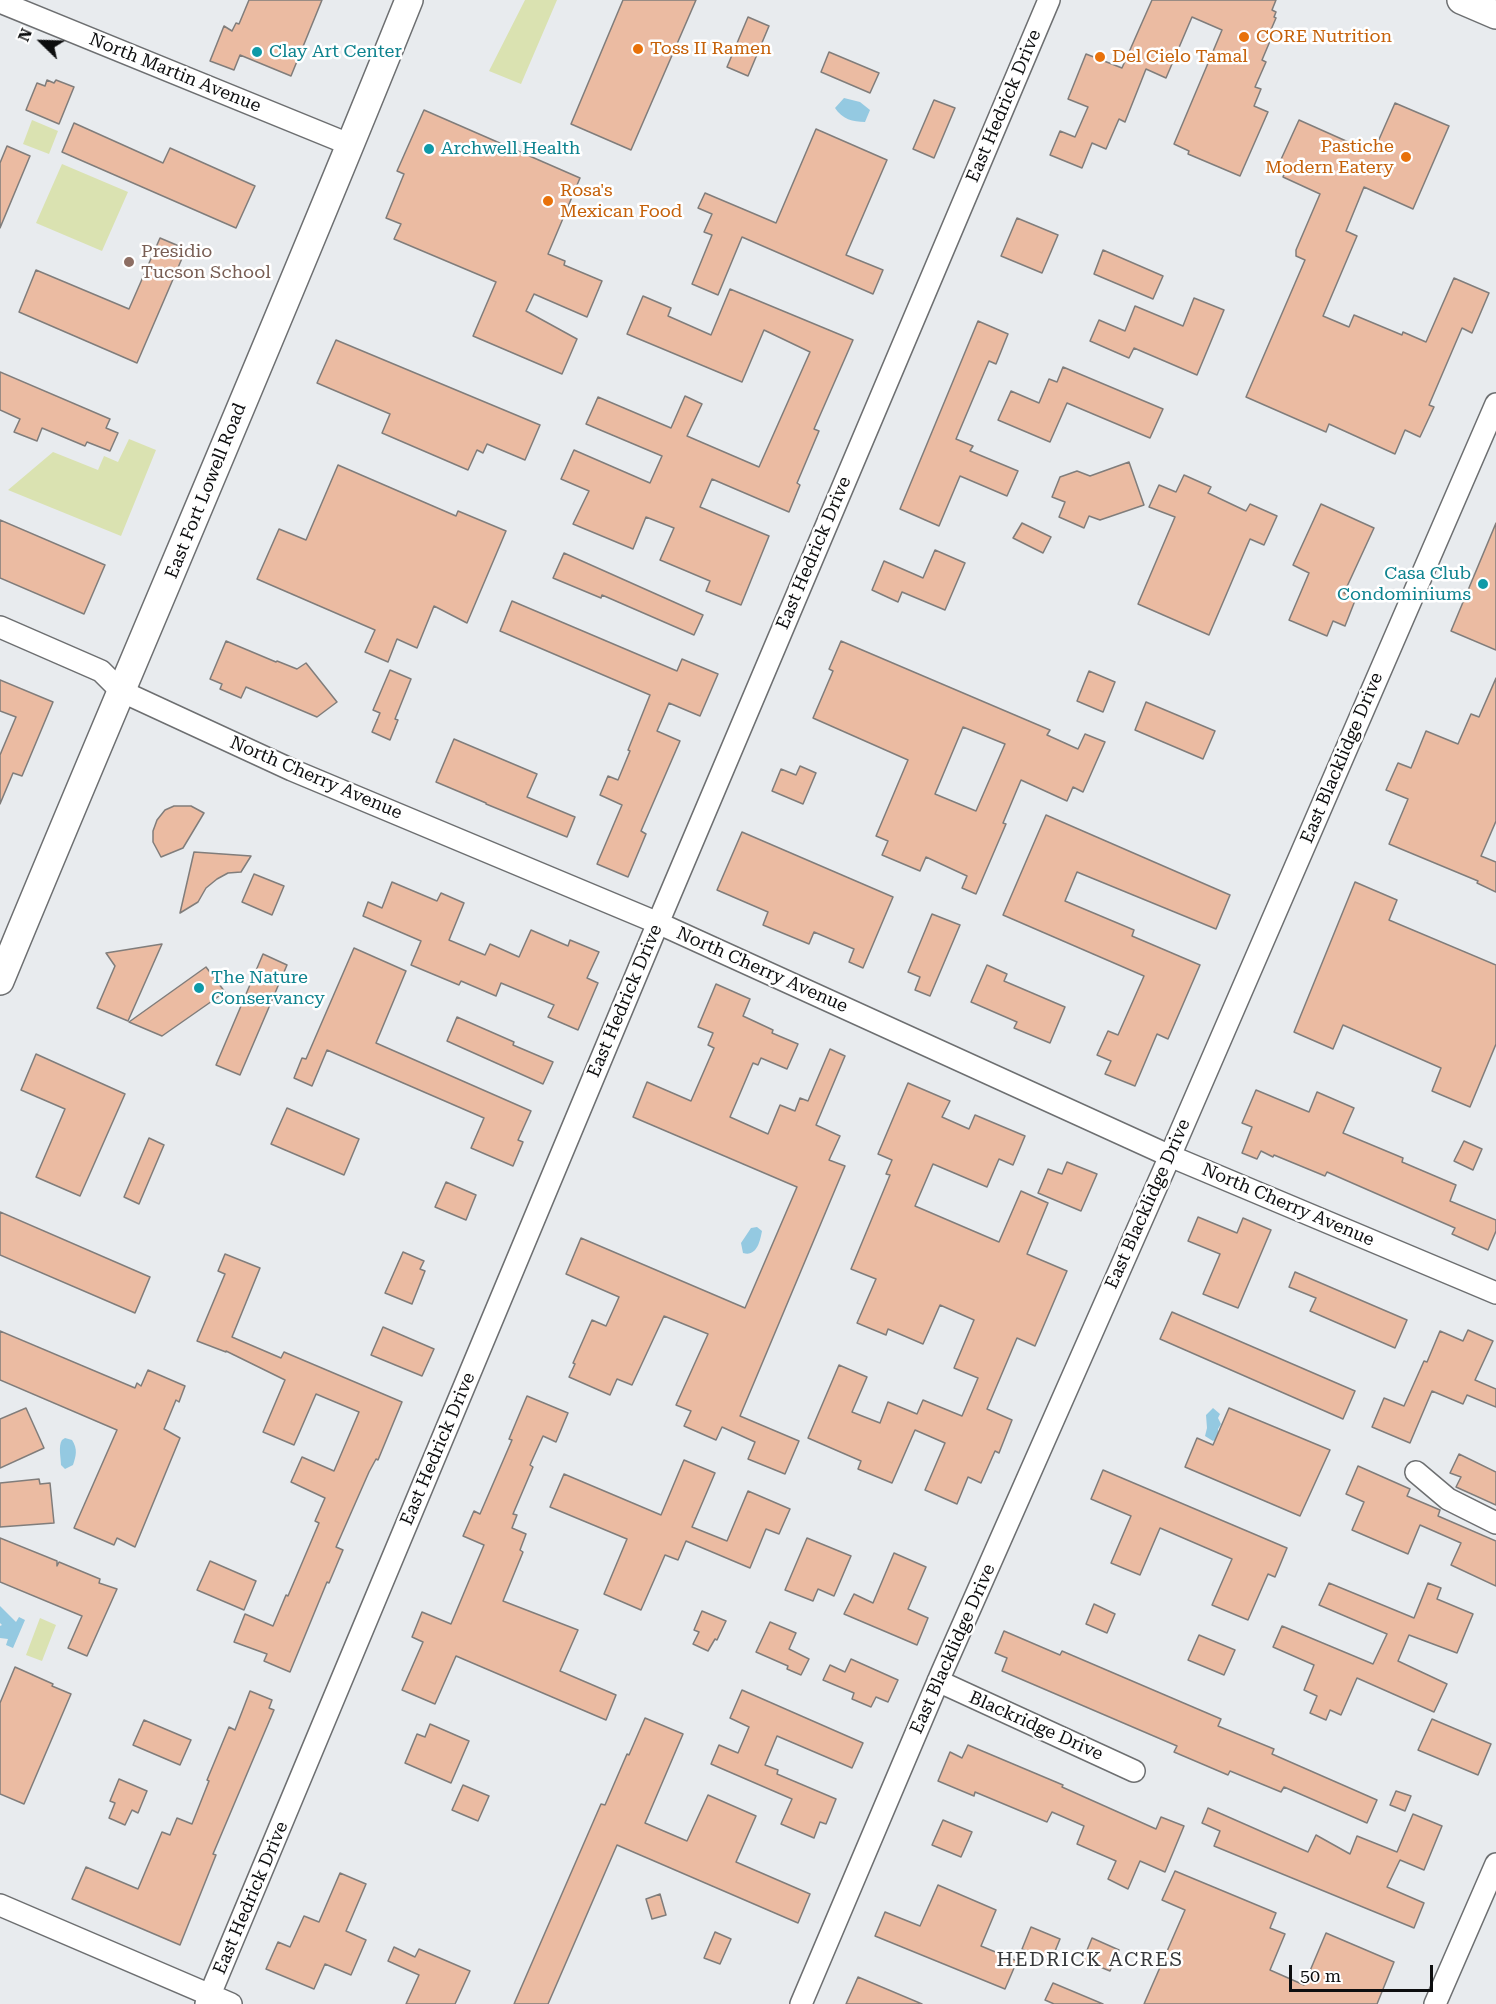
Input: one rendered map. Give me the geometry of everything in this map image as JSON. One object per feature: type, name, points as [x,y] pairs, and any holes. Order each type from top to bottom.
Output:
[{"type":"main road","name":"East Fort Lowell Road","points":[[0,981],[351,145],[409,0]]},
{"type":"main road","points":[[1461,0],[1496,15]]},
{"type":"street","name":"East Hedrick Drive","points":[[208,2000],[658,923],[1049,0]]},
{"type":"street","name":"North Martin Avenue","points":[[0,2],[351,145]]},
{"type":"street","name":"East Blacklidge Drive","points":[[801,2004],[938,1682],[1170,1156],[1496,404]]},
{"type":"street","name":"North Cherry Avenue","points":[[0,627],[101,670],[121,691],[291,770],[658,923],[1170,1156],[1496,1293]]},
{"type":"street","points":[[1416,1472],[1448,1499],[1496,1523]]},
{"type":"street","name":"Blackridge Drive","points":[[938,1682],[1134,1771]]},
{"type":"street","points":[[1435,2004],[1496,1864]]},
{"type":"street","points":[[0,1905],[208,2000],[231,2004]]},
{"type":"green space","points":[[525,0],[557,0],[521,84],[489,71]]},
{"type":"green space","points":[[32,120],[58,131],[49,154],[23,144]]},
{"type":"green space","points":[[62,164],[128,192],[102,251],[36,223]]},
{"type":"green space","points":[[129,439],[156,450],[121,536],[8,490],[53,452],[98,470],[104,456],[118,462]]},
{"type":"green space","points":[[40,1618],[56,1625],[42,1661],[26,1655]]},
{"type":"water","points":[[844,98],[860,102],[870,110],[865,122],[848,119],[838,112],[835,108]]},
{"type":"water","points":[[757,1227],[762,1231],[757,1247],[752,1253],[743,1253],[741,1243],[751,1228]]},
{"type":"water","points":[[1213,1408],[1220,1414],[1218,1418],[1221,1424],[1218,1429],[1218,1438],[1213,1441],[1205,1436],[1206,1415]]},
{"type":"water","points":[[65,1438],[72,1440],[76,1452],[73,1465],[65,1469],[61,1465],[60,1449],[62,1440]]},
{"type":"water","points":[[0,1606],[16,1622],[19,1617],[25,1620],[13,1648],[6,1645],[8,1639],[0,1638],[0,1626],[2,1625]]},
{"type":"building","points":[[249,0],[322,0],[291,76],[240,55],[234,70],[210,61],[224,26],[232,31],[236,23],[239,24]]},
{"type":"building","points":[[623,0],[696,0],[631,150],[571,124]]},
{"type":"building","points":[[1152,0],[1276,0],[1272,10],[1276,12],[1274,17],[1276,18],[1270,32],[1273,34],[1262,60],[1266,62],[1255,87],[1261,89],[1254,106],[1268,112],[1240,176],[1188,154],[1189,151],[1174,144],[1222,30],[1192,17],[1166,78],[1146,69],[1125,122],[1119,119],[1106,149],[1092,143],[1082,168],[1050,155],[1060,131],[1075,137],[1088,107],[1068,99],[1086,54],[1122,68]]},
{"type":"building","points":[[748,17],[769,26],[748,76],[727,67]]},
{"type":"building","points":[[829,52],[879,73],[870,93],[821,72]]},
{"type":"building","points":[[47,80],[54,83],[56,80],[74,87],[59,124],[26,110],[37,83],[45,86]]},
{"type":"building","points":[[934,100],[955,108],[934,158],[913,149]]},
{"type":"building","points":[[1395,103],[1449,126],[1413,209],[1364,187],[1346,231],[1357,236],[1323,316],[1349,327],[1354,315],[1402,335],[1403,332],[1426,342],[1454,278],[1489,293],[1472,333],[1462,328],[1429,405],[1434,407],[1420,437],[1405,430],[1395,454],[1329,424],[1326,432],[1246,397],[1305,260],[1296,256],[1296,250],[1320,194],[1283,177],[1284,174],[1280,172],[1281,167],[1278,166],[1299,120],[1373,153]]},
{"type":"building","points":[[424,110],[580,178],[548,254],[565,261],[564,265],[602,281],[587,317],[534,294],[526,311],[577,339],[562,374],[473,336],[496,282],[394,239],[401,224],[386,218],[404,174],[397,171]]},
{"type":"building","points":[[74,123],[163,163],[170,148],[255,186],[236,228],[62,152]]},
{"type":"building","points":[[816,129],[887,160],[846,255],[883,270],[873,294],[742,237],[718,295],[692,284],[712,235],[704,232],[712,214],[698,208],[705,193],[776,223]]},
{"type":"building","points":[[7,146],[30,156],[0,228],[0,163]]},
{"type":"building","points":[[1017,218],[1058,235],[1042,273],[1001,256]]},
{"type":"building","points":[[160,238],[186,249],[137,363],[19,312],[36,270],[129,309]]},
{"type":"building","points":[[1103,250],[1163,276],[1153,299],[1094,274]]},
{"type":"building","points":[[730,289],[853,340],[814,429],[819,431],[797,483],[800,485],[789,512],[712,479],[700,507],[769,536],[741,605],[706,591],[710,581],[660,560],[674,528],[646,517],[633,549],[573,524],[589,491],[561,479],[574,450],[650,483],[662,456],[586,424],[598,397],[671,428],[685,396],[702,404],[687,436],[759,467],[810,352],[764,330],[742,382],[627,334],[643,296],[671,308],[668,316],[711,335]]},
{"type":"building","points":[[1194,298],[1224,310],[1197,375],[1134,348],[1129,358],[1090,341],[1099,320],[1125,331],[1135,306],[1183,326]]},
{"type":"building","points":[[978,321],[1008,334],[996,364],[989,361],[956,439],[973,446],[970,451],[1018,471],[1007,496],[960,476],[939,526],[900,509]]},
{"type":"building","points":[[336,340],[540,425],[525,460],[487,444],[483,453],[477,450],[468,470],[382,433],[390,414],[317,383]]},
{"type":"building","points":[[1063,367],[1163,409],[1150,438],[1067,403],[1050,442],[998,420],[1011,391],[1039,403],[1049,379],[1057,382]]},
{"type":"building","points":[[0,372],[110,419],[106,428],[118,433],[110,451],[87,442],[85,446],[42,428],[37,441],[14,432],[20,419],[0,410]]},
{"type":"building","points":[[1129,462],[1144,505],[1100,520],[1089,516],[1084,528],[1059,517],[1065,502],[1052,497],[1060,477],[1077,471],[1090,476]]},
{"type":"building","points":[[338,465],[456,516],[458,511],[506,531],[467,623],[434,606],[417,648],[397,639],[388,662],[365,652],[375,630],[257,579],[279,529],[306,540]]},
{"type":"building","points":[[1184,475],[1211,487],[1208,493],[1246,511],[1250,504],[1277,516],[1264,545],[1250,539],[1209,635],[1138,604],[1175,517],[1149,507],[1159,485],[1176,492]]},
{"type":"building","points":[[1321,504],[1374,528],[1344,593],[1356,598],[1345,626],[1333,621],[1327,636],[1289,620],[1309,573],[1293,565]]},
{"type":"building","points":[[0,520],[105,565],[84,614],[0,578]]},
{"type":"building","points":[[1022,523],[1051,537],[1043,553],[1013,538]]},
{"type":"building","name":"Casa Club Condominiums","points":[[1496,523],[1496,650],[1451,631]]},
{"type":"building","points":[[935,550],[965,563],[945,610],[902,592],[898,602],[872,590],[884,561],[923,578]]},
{"type":"building","points":[[564,553],[703,615],[694,635],[602,595],[601,598],[553,578]]},
{"type":"building","points":[[512,601],[677,671],[682,659],[718,674],[700,716],[669,703],[657,731],[680,741],[641,831],[646,834],[628,877],[597,864],[622,805],[600,795],[608,776],[618,780],[650,695],[500,631]]},
{"type":"building","points":[[226,641],[297,669],[306,663],[337,702],[317,717],[246,687],[241,698],[220,689],[222,684],[210,679]]},
{"type":"building","points":[[841,641],[1050,730],[1047,735],[1078,749],[1085,734],[1105,742],[1083,792],[1073,787],[1067,801],[1021,780],[1003,823],[1006,824],[976,894],[962,888],[967,876],[926,857],[920,871],[882,855],[888,841],[876,836],[908,760],[813,718],[833,671],[829,669]],"holes":[[[963,727],[1005,744],[976,811],[935,794]]]},
{"type":"building","points":[[390,670],[411,679],[395,719],[398,720],[390,740],[372,732],[380,713],[373,710]]},
{"type":"building","points":[[1089,671],[1115,682],[1103,712],[1077,701]]},
{"type":"building","points":[[1496,678],[1496,821],[1481,856],[1496,862],[1496,892],[1477,883],[1478,881],[1389,844],[1408,799],[1386,790],[1398,763],[1411,768],[1426,731],[1458,744],[1471,714],[1479,717]]},
{"type":"building","points":[[0,680],[53,702],[22,776],[13,773],[0,804],[0,755],[16,717],[0,711]]},
{"type":"building","points":[[1146,702],[1215,731],[1203,759],[1135,730]]},
{"type":"building","points":[[454,739],[537,774],[527,797],[575,817],[567,837],[436,782]]},
{"type":"building","points":[[800,766],[816,773],[803,804],[772,791],[781,769],[796,775]]},
{"type":"building","points":[[174,806],[191,806],[204,813],[183,848],[161,857],[153,842],[153,831],[157,820],[165,810]]},
{"type":"building","points":[[1046,815],[1230,895],[1216,929],[1077,872],[1065,901],[1134,930],[1132,936],[1200,965],[1168,1039],[1157,1034],[1135,1086],[1105,1074],[1111,1061],[1097,1055],[1108,1031],[1118,1035],[1144,976],[1003,915]]},
{"type":"building","points":[[742,832],[893,897],[863,968],[849,962],[854,949],[814,932],[809,944],[763,925],[768,912],[717,890]]},
{"type":"building","points":[[194,852],[251,856],[241,872],[228,873],[217,879],[206,888],[198,902],[180,913]]},
{"type":"building","points":[[254,874],[284,886],[272,915],[242,902]]},
{"type":"building","points":[[392,882],[437,901],[441,893],[464,903],[449,940],[485,955],[490,944],[519,957],[531,930],[568,946],[570,940],[599,952],[587,978],[598,983],[578,1030],[548,1017],[554,1005],[501,983],[496,996],[461,981],[459,985],[411,965],[421,941],[363,916],[368,902],[382,908]]},
{"type":"building","points":[[1355,882],[1397,900],[1389,920],[1496,965],[1496,1044],[1470,1107],[1432,1091],[1441,1068],[1343,1025],[1333,1049],[1294,1032]]},
{"type":"building","points":[[932,914],[960,925],[930,996],[915,990],[920,977],[908,972]]},
{"type":"building","points":[[162,944],[128,1021],[97,1008],[115,966],[106,953]]},
{"type":"building","points":[[354,948],[406,971],[376,1043],[531,1111],[518,1140],[523,1142],[513,1166],[471,1148],[484,1118],[327,1050],[312,1086],[294,1078],[302,1058],[306,1059]]},
{"type":"building","points":[[263,954],[287,965],[240,1075],[216,1065]]},
{"type":"building","points":[[987,965],[1007,974],[1004,981],[1065,1007],[1050,1043],[1014,1028],[1017,1022],[971,1002]]},
{"type":"building","points":[[206,967],[225,992],[162,1036],[129,1022]]},
{"type":"building","points":[[716,984],[750,999],[743,1016],[773,1030],[772,1033],[798,1044],[787,1069],[761,1058],[758,1065],[753,1063],[730,1117],[768,1134],[780,1105],[795,1111],[800,1098],[808,1101],[830,1049],[845,1056],[816,1125],[840,1136],[829,1160],[845,1166],[740,1416],[799,1441],[785,1474],[748,1459],[755,1442],[722,1427],[716,1440],[684,1426],[691,1411],[676,1405],[708,1334],[664,1316],[632,1385],[617,1379],[610,1395],[569,1377],[592,1320],[606,1326],[619,1297],[566,1274],[581,1238],[745,1308],[797,1187],[633,1117],[647,1082],[691,1101],[714,1048],[708,1045],[713,1033],[698,1027]]},
{"type":"building","points":[[457,1017],[553,1062],[543,1084],[447,1041]]},
{"type":"building","points":[[36,1054],[125,1094],[80,1196],[36,1177],[65,1109],[21,1090]]},
{"type":"building","points":[[908,1083],[950,1101],[942,1117],[969,1129],[975,1115],[1025,1136],[1013,1165],[999,1159],[987,1187],[933,1164],[915,1206],[999,1242],[1021,1191],[1048,1203],[1027,1254],[1067,1271],[1035,1346],[1017,1338],[987,1409],[1012,1420],[999,1453],[995,1451],[981,1483],[968,1477],[957,1504],[925,1490],[945,1443],[915,1430],[892,1483],[858,1469],[861,1461],[808,1438],[839,1365],[867,1377],[852,1412],[880,1423],[888,1402],[917,1414],[923,1400],[962,1416],[978,1378],[954,1368],[974,1320],[940,1305],[923,1344],[888,1329],[886,1335],[857,1323],[876,1279],[851,1269],[890,1175],[886,1174],[892,1160],[878,1154]]},
{"type":"building","points":[[1256,1090],[1309,1112],[1317,1092],[1354,1108],[1343,1133],[1403,1158],[1402,1162],[1456,1185],[1450,1201],[1496,1220],[1496,1231],[1488,1250],[1452,1234],[1455,1228],[1327,1172],[1325,1176],[1261,1151],[1257,1159],[1242,1153],[1252,1127],[1242,1123]]},
{"type":"building","points":[[287,1108],[359,1139],[344,1175],[271,1144]]},
{"type":"building","points":[[149,1138],[164,1145],[139,1204],[124,1197]]},
{"type":"building","points":[[1464,1141],[1482,1149],[1473,1170],[1454,1161]]},
{"type":"building","points":[[1067,1162],[1097,1174],[1081,1211],[1038,1193],[1048,1169],[1062,1174]]},
{"type":"building","points":[[446,1182],[476,1195],[466,1220],[435,1207]]},
{"type":"building","points":[[0,1212],[150,1277],[135,1313],[0,1255]]},
{"type":"building","points":[[1198,1217],[1237,1233],[1243,1218],[1271,1230],[1238,1308],[1203,1294],[1220,1254],[1188,1241]]},
{"type":"building","points":[[403,1252],[424,1261],[420,1269],[425,1271],[412,1304],[385,1293]]},
{"type":"building","points":[[225,1254],[260,1268],[232,1337],[281,1358],[284,1352],[402,1402],[378,1460],[376,1459],[369,1472],[336,1547],[343,1550],[329,1583],[327,1582],[290,1672],[264,1661],[267,1654],[234,1642],[245,1614],[273,1626],[319,1523],[315,1521],[325,1498],[291,1482],[302,1457],[334,1471],[359,1412],[316,1394],[294,1445],[263,1432],[285,1380],[226,1351],[197,1341],[225,1274],[218,1271]]},
{"type":"building","points":[[1295,1272],[1407,1320],[1395,1348],[1310,1311],[1316,1298],[1289,1287]]},
{"type":"building","points":[[1172,1312],[1355,1391],[1343,1419],[1160,1339]]},
{"type":"building","points":[[383,1327],[434,1349],[422,1376],[371,1355]]},
{"type":"building","points":[[1468,1330],[1493,1341],[1475,1380],[1496,1389],[1496,1407],[1467,1395],[1463,1404],[1432,1391],[1410,1443],[1372,1427],[1384,1398],[1404,1406],[1440,1331],[1463,1341]]},
{"type":"building","points":[[0,1331],[135,1388],[137,1383],[141,1386],[148,1370],[185,1386],[179,1402],[176,1400],[164,1429],[180,1438],[135,1547],[117,1538],[114,1545],[74,1528],[117,1430],[0,1380]]},
{"type":"building","points":[[527,1396],[568,1413],[556,1442],[543,1436],[513,1514],[517,1515],[512,1528],[526,1534],[520,1550],[523,1552],[503,1601],[578,1630],[560,1671],[616,1695],[606,1720],[456,1656],[435,1704],[402,1690],[423,1642],[412,1637],[422,1612],[451,1624],[484,1545],[463,1536],[474,1511],[480,1514],[512,1440],[509,1439]]},
{"type":"building","points":[[26,1408],[44,1448],[0,1468],[0,1419]]},
{"type":"building","points":[[1229,1408],[1330,1450],[1300,1516],[1185,1467],[1197,1438],[1213,1445]]},
{"type":"building","points":[[1459,1454],[1496,1472],[1496,1505],[1456,1487],[1461,1477],[1450,1473]]},
{"type":"building","points":[[684,1460],[715,1473],[692,1527],[727,1541],[748,1491],[790,1509],[779,1534],[766,1529],[750,1568],[686,1541],[678,1560],[665,1555],[641,1610],[604,1594],[627,1539],[550,1507],[564,1474],[661,1515]]},
{"type":"building","points":[[1358,1466],[1410,1489],[1407,1496],[1440,1510],[1438,1516],[1496,1541],[1496,1586],[1451,1565],[1461,1543],[1420,1525],[1408,1554],[1352,1530],[1364,1502],[1346,1494]]},
{"type":"building","points":[[1103,1470],[1287,1548],[1275,1577],[1268,1574],[1248,1620],[1212,1605],[1232,1559],[1160,1528],[1140,1575],[1111,1563],[1131,1516],[1091,1499]]},
{"type":"building","points":[[39,1479],[40,1484],[50,1483],[54,1523],[0,1527],[0,1483]]},
{"type":"building","points":[[0,1538],[57,1561],[57,1566],[59,1562],[100,1579],[99,1583],[117,1589],[87,1656],[68,1648],[82,1616],[0,1582]]},
{"type":"building","points":[[807,1538],[851,1556],[834,1596],[818,1589],[813,1601],[785,1590]]},
{"type":"building","points":[[894,1553],[926,1567],[908,1609],[928,1618],[917,1645],[844,1614],[854,1594],[873,1603]]},
{"type":"building","points":[[210,1561],[256,1581],[244,1610],[197,1590]]},
{"type":"building","points":[[1329,1583],[1414,1618],[1428,1583],[1441,1588],[1437,1599],[1473,1614],[1457,1653],[1409,1635],[1398,1661],[1447,1684],[1434,1712],[1357,1678],[1341,1715],[1330,1710],[1326,1720],[1310,1713],[1317,1696],[1304,1690],[1314,1665],[1273,1647],[1282,1626],[1373,1664],[1387,1634],[1319,1605]]},
{"type":"building","points":[[1094,1604],[1115,1614],[1107,1633],[1086,1624]]},
{"type":"building","points":[[702,1611],[726,1621],[717,1640],[715,1639],[708,1651],[693,1644],[699,1632],[694,1630]]},
{"type":"building","points":[[770,1622],[796,1633],[789,1649],[809,1659],[801,1675],[787,1669],[788,1666],[756,1652]]},
{"type":"building","points":[[1004,1631],[1060,1655],[1062,1651],[1221,1719],[1218,1726],[1274,1749],[1272,1754],[1377,1800],[1367,1823],[1284,1787],[1281,1792],[1230,1771],[1228,1775],[1174,1752],[1177,1746],[1002,1671],[1007,1658],[995,1653]]},
{"type":"building","points":[[1199,1635],[1235,1650],[1224,1675],[1188,1660]]},
{"type":"building","points":[[851,1659],[898,1680],[888,1702],[876,1697],[871,1707],[852,1699],[854,1693],[823,1680],[830,1665],[845,1672]]},
{"type":"building","points":[[15,1667],[71,1694],[24,1804],[0,1794],[0,1703]]},
{"type":"building","points":[[742,1690],[863,1743],[852,1768],[777,1736],[765,1765],[778,1770],[777,1774],[836,1799],[826,1824],[820,1822],[814,1838],[781,1824],[792,1799],[711,1764],[719,1745],[738,1753],[749,1727],[730,1718]]},
{"type":"building","points":[[250,1691],[272,1700],[269,1708],[274,1710],[213,1854],[216,1855],[180,1945],[72,1899],[86,1867],[138,1889],[162,1832],[170,1835],[177,1818],[192,1824],[229,1727],[235,1730]]},
{"type":"building","points":[[645,1718],[683,1734],[645,1823],[687,1841],[708,1795],[756,1816],[736,1862],[810,1894],[798,1923],[617,1845],[548,2004],[514,2004],[601,1804],[605,1805]]},
{"type":"building","points":[[1432,1719],[1491,1744],[1478,1775],[1418,1750]]},
{"type":"building","points":[[144,1720],[191,1740],[180,1765],[133,1745]]},
{"type":"building","points":[[430,1724],[469,1741],[451,1783],[405,1763],[417,1734],[425,1737]]},
{"type":"building","points":[[968,1745],[1063,1785],[1062,1787],[1156,1829],[1161,1817],[1184,1826],[1165,1872],[1140,1861],[1128,1889],[1108,1879],[1116,1861],[1077,1844],[1084,1826],[1052,1812],[1047,1822],[975,1792],[974,1796],[938,1781],[950,1752],[962,1758]]},
{"type":"building","points":[[119,1779],[147,1791],[138,1813],[132,1810],[125,1825],[109,1818],[115,1803],[110,1801]]},
{"type":"building","points":[[463,1785],[489,1796],[478,1821],[452,1810]]},
{"type":"building","points":[[1396,1791],[1411,1796],[1405,1811],[1390,1805]]},
{"type":"building","points":[[1208,1808],[1308,1852],[1316,1835],[1350,1854],[1357,1836],[1397,1852],[1413,1814],[1442,1826],[1424,1870],[1400,1860],[1387,1887],[1424,1903],[1414,1928],[1214,1846],[1220,1831],[1202,1823]]},
{"type":"building","points":[[943,1820],[972,1832],[961,1857],[932,1845]]},
{"type":"building","points":[[1175,1871],[1276,1913],[1270,1928],[1285,1934],[1270,1970],[1304,1985],[1326,1933],[1394,1962],[1377,2004],[1144,2004],[1185,1910],[1162,1900]]},
{"type":"building","points":[[340,1873],[366,1884],[346,1931],[366,1940],[351,1975],[325,1964],[314,1989],[266,1969],[278,1942],[290,1947],[304,1916],[319,1922]]},
{"type":"building","points":[[938,1885],[996,1910],[981,1946],[1017,1961],[1005,1989],[875,1936],[885,1912],[920,1926]]},
{"type":"building","points":[[660,1894],[666,1915],[652,1919],[646,1899]]},
{"type":"building","points":[[1031,1927],[1060,1939],[1051,1961],[1022,1949]]},
{"type":"building","points":[[715,1932],[731,1939],[720,1964],[704,1958]]},
{"type":"building","points":[[1092,1938],[1119,1950],[1110,1971],[1083,1960]]},
{"type":"building","points":[[394,1947],[415,1957],[419,1949],[470,1971],[455,2004],[406,2004],[419,1975],[388,1961]]},
{"type":"building","points":[[858,1977],[922,2004],[846,2004]]},
{"type":"building","points":[[1053,1983],[1103,2004],[1054,2004],[1045,2000]]},
{"type":"place","name":"CORE Nutrition","points":[[1244,37]]},
{"type":"place","name":"Toss II Ramen","points":[[638,49]]},
{"type":"place","name":"Clay Art Center","points":[[257,52]]},
{"type":"place","name":"Del Cielo Tamal","points":[[1100,57]]},
{"type":"place","name":"Archwell Health","points":[[429,149]]},
{"type":"place","name":"Pastiche Modern Eatery","points":[[1406,157]]},
{"type":"place","name":"Rosa's Mexican Food","points":[[548,201]]},
{"type":"place","name":"Presidio Tucson School","points":[[129,262]]},
{"type":"place","name":"Casa Club Condominiums","points":[[1483,584]]},
{"type":"place","name":"The Nature Conservancy","points":[[199,988]]},
{"type":"district","name":"HEDRICK ACRES","points":[[1090,1960]]}]
